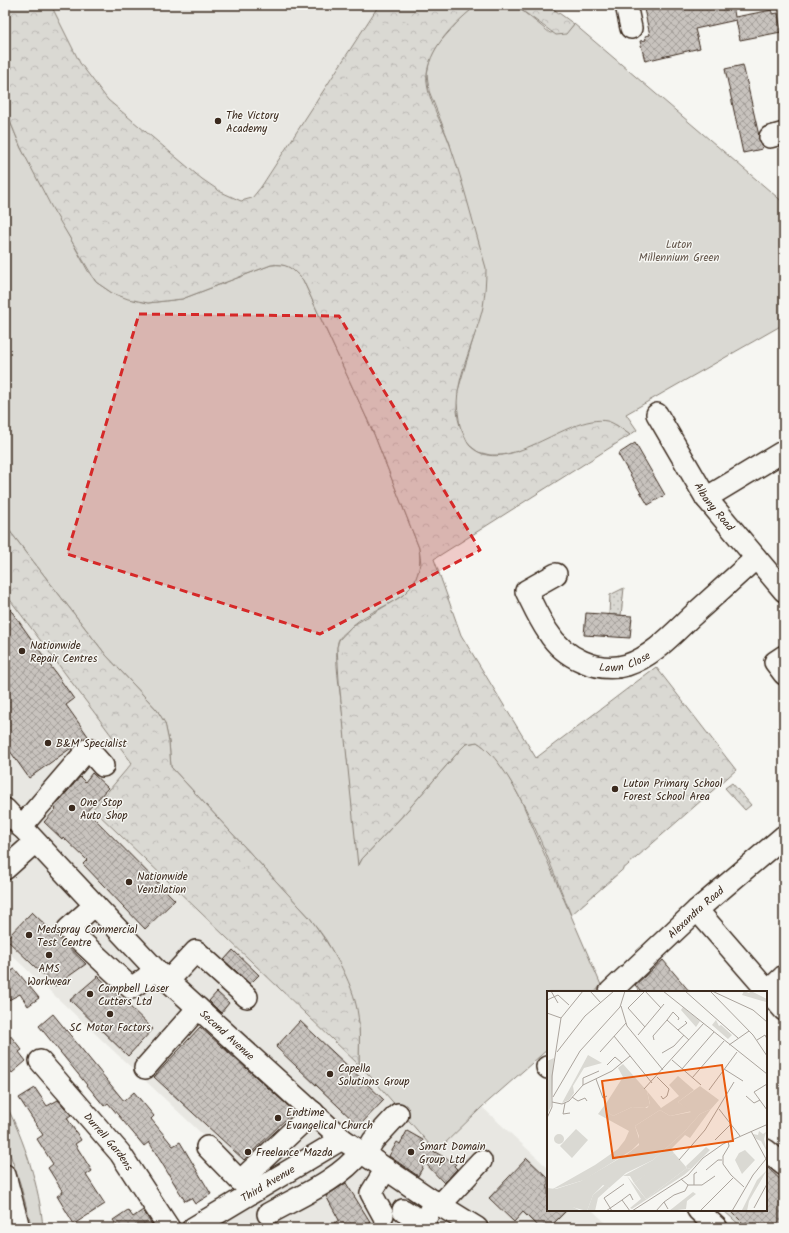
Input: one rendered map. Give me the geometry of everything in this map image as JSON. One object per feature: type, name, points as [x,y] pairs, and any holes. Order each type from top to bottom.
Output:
[{"type":"street","points":[[626,5],[631,28]]},
{"type":"street","name":"Albany Road","points":[[657,414],[706,498],[784,591]]},
{"type":"street","points":[[706,498],[784,451]]},
{"type":"street","name":"Lawn Close","points":[[556,574],[526,591],[548,633],[564,650],[581,661],[615,668],[628,665],[669,638],[756,558]]},
{"type":"street","points":[[784,656],[775,662],[784,674]]},
{"type":"street","points":[[5,870],[28,834],[88,749],[103,766]]},
{"type":"street","name":"Second Avenue","points":[[5,809],[161,974],[342,1139],[477,1228]]},
{"type":"street","name":"Alexandra Road","points":[[616,990],[697,910],[784,836]]},
{"type":"street","points":[[95,905],[68,929],[131,988],[146,978],[161,974],[196,951],[247,997]]},
{"type":"street","points":[[697,910],[784,1010]]},
{"type":"street","points":[[768,991],[784,976]]},
{"type":"street","points":[[145,1068],[198,1008]]},
{"type":"street","name":"Durrell Gardens","points":[[40,1061],[120,1153],[168,1228]]},
{"type":"street","points":[[207,1147],[240,1181],[313,1112]]},
{"type":"street","points":[[268,1214],[335,1176],[351,1165],[363,1154],[398,1114]]},
{"type":"street","name":"Third Avenue","points":[[205,1225],[342,1139]]},
{"type":"street","points":[[767,1151],[784,1165]]},
{"type":"street","points":[[403,1210],[424,1223],[437,1203],[481,1161]]},
{"type":"street","points":[[383,1215],[371,1193],[386,1169]]},
{"type":"street","points":[[6,1183],[20,1228]]},
{"type":"street","points":[[699,1211],[717,1228]]},
{"type":"highlighted area","points":[[139,314],[339,316],[480,550],[320,634],[67,554]]},
{"type":"shaded area","name":"The Victory Academy","points":[[51,5],[380,5],[261,187],[252,198],[240,201],[221,192],[202,179],[108,100],[80,63]]},
{"type":"shaded area","points":[[5,593],[132,763],[93,809],[372,1078],[436,1152],[482,1107],[547,1167],[547,1211],[593,1211],[611,1228],[210,1228],[264,1192],[5,949]]},
{"type":"green space","points":[[5,5],[51,5],[80,63],[108,100],[202,179],[221,192],[241,201],[252,198],[261,187],[379,5],[477,5],[453,27],[439,44],[429,63],[427,73],[428,91],[455,160],[486,268],[483,307],[459,387],[457,403],[458,419],[467,442],[470,446],[484,454],[501,455],[518,451],[574,426],[591,421],[610,422],[630,435],[434,559],[461,635],[536,758],[656,667],[736,770],[571,915],[532,821],[519,796],[491,754],[477,742],[466,744],[460,750],[406,812],[362,859],[358,866],[339,681],[337,647],[339,640],[352,626],[402,596],[414,584],[421,564],[419,548],[374,434],[303,280],[289,267],[271,265],[182,299],[148,303],[128,299],[112,293],[96,282],[52,208],[21,148],[5,109]]},
{"type":"green space","name":"Luton Millennium Green","points":[[477,5],[511,5],[520,9],[550,33],[569,30],[574,24],[784,203],[784,324],[626,414],[637,430],[630,435],[616,425],[503,455],[490,455],[478,452],[469,445],[460,427],[456,397],[482,309],[450,144],[429,91],[427,74],[430,58],[439,43],[463,16]]},
{"type":"green space","points":[[511,5],[548,5],[574,24],[566,34],[556,35],[520,9]]},
{"type":"green space","points":[[5,109],[21,148],[88,271],[96,282],[112,293],[148,303],[182,299],[271,265],[286,266],[296,272],[303,280],[374,434],[419,548],[419,567],[415,581],[407,591],[397,599],[359,620],[339,639],[338,642],[338,675],[359,865],[362,859],[406,812],[460,750],[466,744],[477,742],[497,760],[508,776],[521,800],[601,985],[596,991],[547,991],[547,1050],[482,1107],[436,1152],[359,1065],[359,1024],[341,967],[326,940],[310,918],[171,767],[169,742],[165,724],[157,710],[106,655],[5,525]]},
{"type":"green space","points":[[5,525],[106,655],[157,710],[165,723],[169,742],[171,767],[310,918],[327,942],[342,968],[354,996],[359,1025],[359,1065],[93,809],[132,763],[5,593]]},
{"type":"green space","points":[[624,588],[621,615],[609,615],[610,595]]},
{"type":"green space","points":[[732,783],[751,805],[745,810],[725,788]]},
{"type":"green space","points":[[5,1103],[19,1132],[35,1180],[43,1228],[32,1228],[20,1183],[5,1140]]},
{"type":"green space","points":[[724,1211],[731,1211],[744,1224],[746,1222],[752,1228],[743,1228]]},
{"type":"building","points":[[643,5],[733,5],[735,17],[772,10],[772,14],[778,13],[781,32],[740,40],[736,20],[695,29],[700,48],[645,61],[640,41],[646,40],[645,36],[650,35]]},
{"type":"building","points":[[743,65],[762,149],[743,153],[725,69]]},
{"type":"building","points":[[635,443],[665,495],[648,505],[618,454]]},
{"type":"building","name":"Nationwide Repair Centres","points":[[5,602],[74,699],[66,705],[88,736],[29,778],[5,744]]},
{"type":"building","points":[[586,613],[632,616],[630,638],[584,635]]},
{"type":"building","points":[[92,773],[108,788],[87,811],[175,900],[145,929],[83,864],[87,860],[63,837],[62,839],[44,822],[56,809],[54,807],[80,777],[85,782]]},
{"type":"building","points":[[32,912],[86,964],[55,986],[6,939]]},
{"type":"building","points":[[233,950],[259,975],[250,984],[224,960]]},
{"type":"building","points":[[663,960],[689,991],[640,991],[635,985]]},
{"type":"building","points":[[15,969],[39,998],[28,1006],[20,994],[5,1002],[5,974]]},
{"type":"building","points":[[98,976],[153,1029],[128,1056],[70,1000]]},
{"type":"building","points":[[217,992],[229,1003],[221,1013],[209,1001]]},
{"type":"building","points":[[53,1014],[124,1101],[134,1092],[154,1116],[151,1119],[173,1146],[180,1142],[211,1194],[195,1204],[191,1198],[185,1201],[149,1142],[144,1146],[108,1103],[104,1106],[39,1026]]},
{"type":"building","name":"Capella Solutions Group","points":[[300,1021],[384,1100],[359,1126],[276,1047]]},
{"type":"building","points":[[200,1027],[294,1111],[244,1160],[154,1077]]},
{"type":"building","points":[[5,1029],[22,1050],[19,1052],[26,1061],[12,1073],[5,1064]]},
{"type":"building","points":[[35,1088],[47,1106],[58,1100],[71,1115],[67,1118],[81,1140],[75,1144],[92,1171],[86,1175],[105,1204],[74,1224],[57,1196],[63,1192],[48,1168],[53,1164],[37,1139],[43,1135],[19,1098]]},
{"type":"building","name":"Smart Domain Group Ltd","points":[[407,1131],[423,1140],[421,1144],[456,1164],[454,1166],[457,1169],[444,1183],[425,1163],[418,1176],[389,1156],[397,1142],[400,1144]]},
{"type":"building","points":[[527,1158],[547,1177],[547,1211],[566,1211],[549,1228],[539,1228],[523,1212],[514,1222],[489,1198]]},
{"type":"building","points":[[767,1167],[784,1183],[784,1228],[752,1228],[746,1222],[744,1224],[731,1211],[767,1211]]},
{"type":"building","points":[[346,1183],[374,1228],[326,1228],[339,1220],[326,1196]]},
{"type":"building","points":[[128,1210],[133,1217],[143,1210],[154,1228],[114,1228],[117,1226],[113,1220]]},
{"type":"place","name":"The Victory Academy","points":[[218,121]]},
{"type":"place","name":"Nationwide Repair Centres","points":[[22,651]]},
{"type":"place","name":"B&M Specialist","points":[[48,743]]},
{"type":"place","name":"Luton Primary School Forest School Area","points":[[615,789]]},
{"type":"place","name":"One Stop Auto Shop","points":[[72,808]]},
{"type":"place","name":"Nationwide Ventilation","points":[[129,882]]},
{"type":"place","name":"Medspray Commercial Test Centre","points":[[29,935]]},
{"type":"place","name":"AMS Workwear","points":[[49,955]]},
{"type":"place","name":"Campbell Laser Cutters Ltd","points":[[90,994]]},
{"type":"place","name":"SC Motor Factors","points":[[110,1014]]},
{"type":"place","name":"Capella Solutions Group","points":[[330,1074]]},
{"type":"place","name":"Endtime Evangelical Church","points":[[278,1118]]},
{"type":"place","name":"Freelance Mazda","points":[[248,1152]]},
{"type":"place","name":"Smart Domain Group Ltd","points":[[411,1152]]}]
